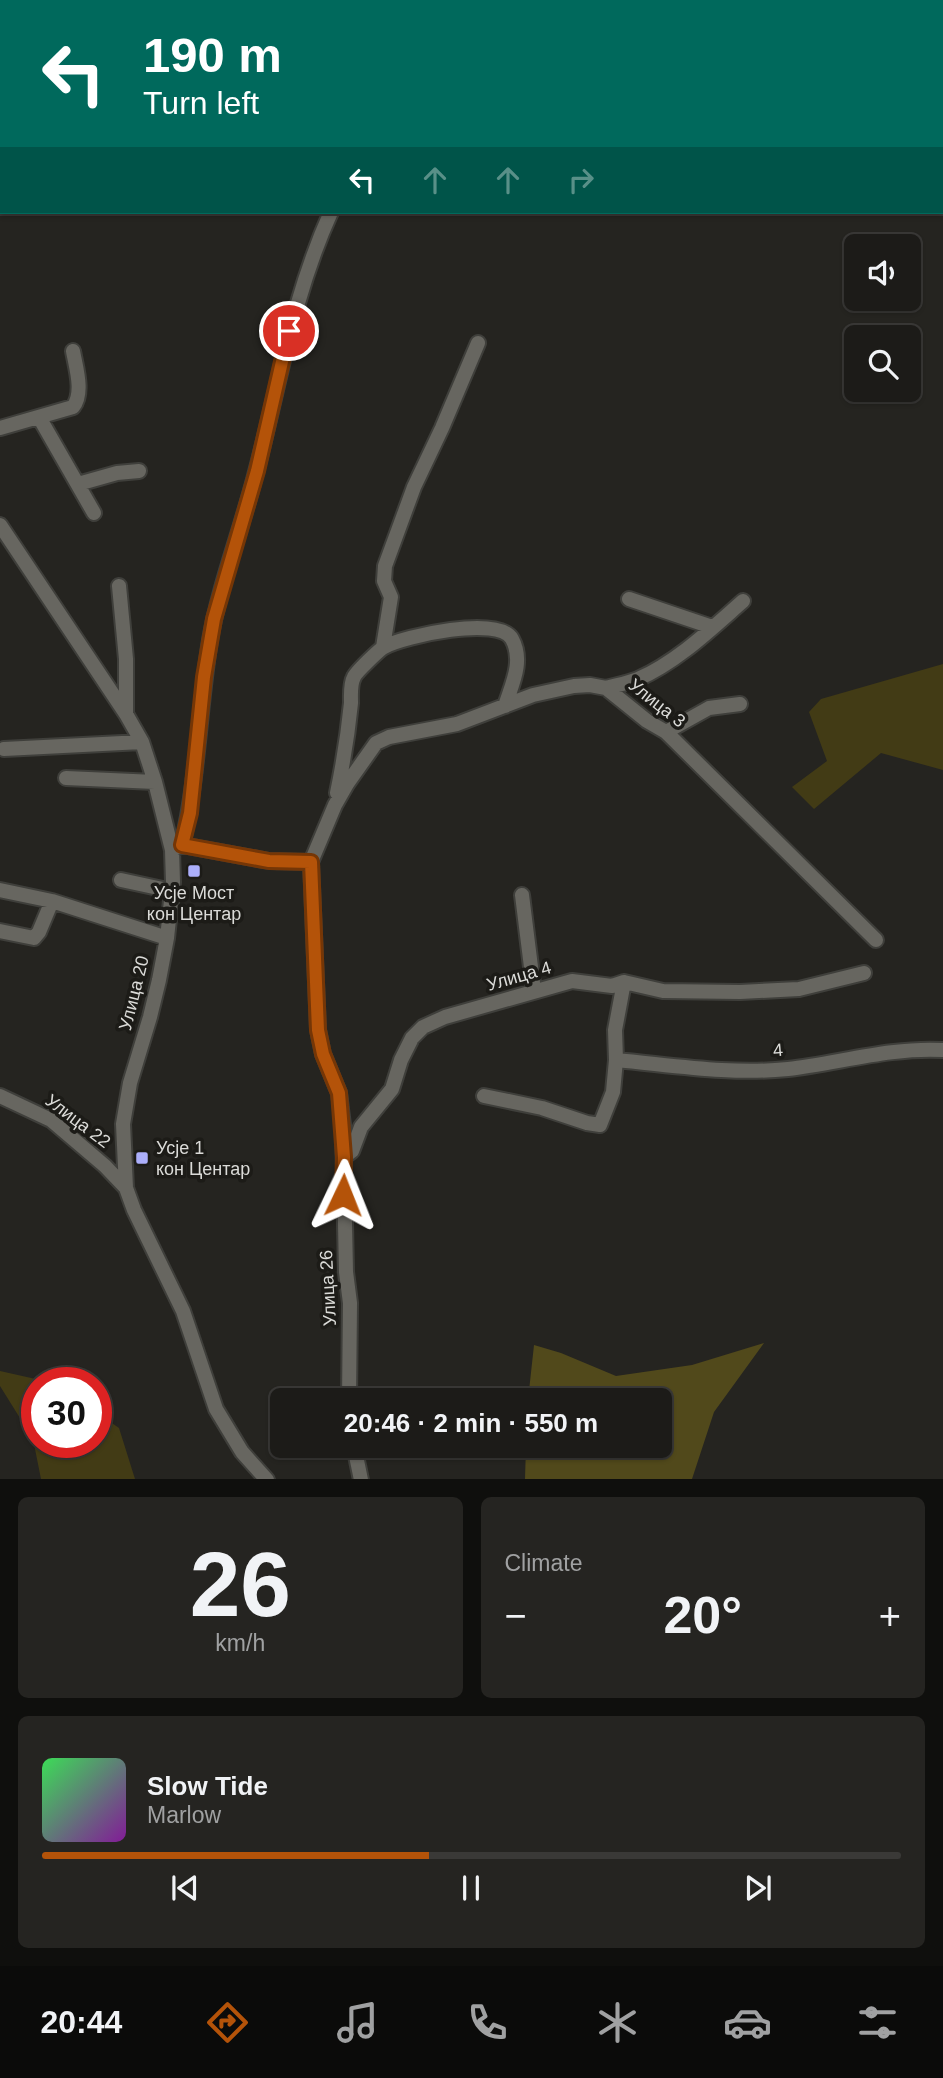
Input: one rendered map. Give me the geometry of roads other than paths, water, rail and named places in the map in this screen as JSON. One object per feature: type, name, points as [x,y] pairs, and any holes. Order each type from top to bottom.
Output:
[{"type":"street","points":[[311,862],[287,863],[177,848],[190,813],[204,677],[216,609],[250,498],[289,331],[308,267],[330,214]]},
{"type":"street","points":[[383,647],[391,597],[384,581],[385,566],[414,487],[478,343]]},
{"type":"street","points":[[0,428],[73,407],[78,401],[79,391],[73,351]]},
{"type":"street","points":[[39,417],[94,513]]},
{"type":"street","points":[[78,484],[117,473],[139,471]]},
{"type":"street","name":"Улица 20","points":[[0,525],[142,742],[177,848],[167,938],[150,1017],[130,1083],[123,1124],[126,1188],[183,1311],[216,1409],[242,1452],[267,1479]]},
{"type":"street","points":[[119,586],[126,659],[126,714]]},
{"type":"street","points":[[629,599],[712,627]]},
{"type":"street","points":[[606,688],[655,671],[743,601]]},
{"type":"street","points":[[335,805],[352,680],[357,671],[383,647],[427,633],[465,629],[497,629],[506,632],[512,637],[517,655],[517,669],[505,706]]},
{"type":"street","name":"Улица 3","points":[[335,805],[376,743],[382,739],[457,724],[533,695],[573,686],[606,688],[666,732],[876,940]]},
{"type":"street","points":[[666,732],[709,708],[740,705]]},
{"type":"street","points":[[4,749],[142,742]]},
{"type":"street","points":[[66,778],[155,782]]},
{"type":"street","name":"Улица 26","points":[[335,805],[311,862],[318,1030],[323,1054],[339,1093],[344,1157],[346,1272],[350,1303],[349,1388]]},
{"type":"street","points":[[121,880],[172,891]]},
{"type":"street","points":[[0,890],[52,901],[167,938]]},
{"type":"street","points":[[522,895],[534,991]]},
{"type":"street","points":[[0,931],[34,937],[39,932],[52,901]]},
{"type":"street","name":"Улица 4","points":[[344,1157],[352,1151],[361,1127],[392,1089],[401,1060],[412,1038],[423,1027],[445,1017],[572,981],[612,986],[624,982],[663,991],[740,992],[799,989],[864,974]]},
{"type":"street","points":[[484,1096],[542,1108],[600,1125],[613,1092],[615,1030],[624,982]]},
{"type":"street","name":"4","points":[[616,1060],[755,1071],[789,1069],[835,1060],[925,1049],[943,1050]]},
{"type":"street","name":"Улица 22","points":[[0,1096],[51,1120],[105,1166],[126,1188]]},
{"type":"street","points":[[357,1458],[361,1479]]},
{"type":"place","name":"Усје Мост кон Центар","points":[[194,871]]},
{"type":"place","name":"Усје 1 кон Центар","points":[[142,1158]]}]
